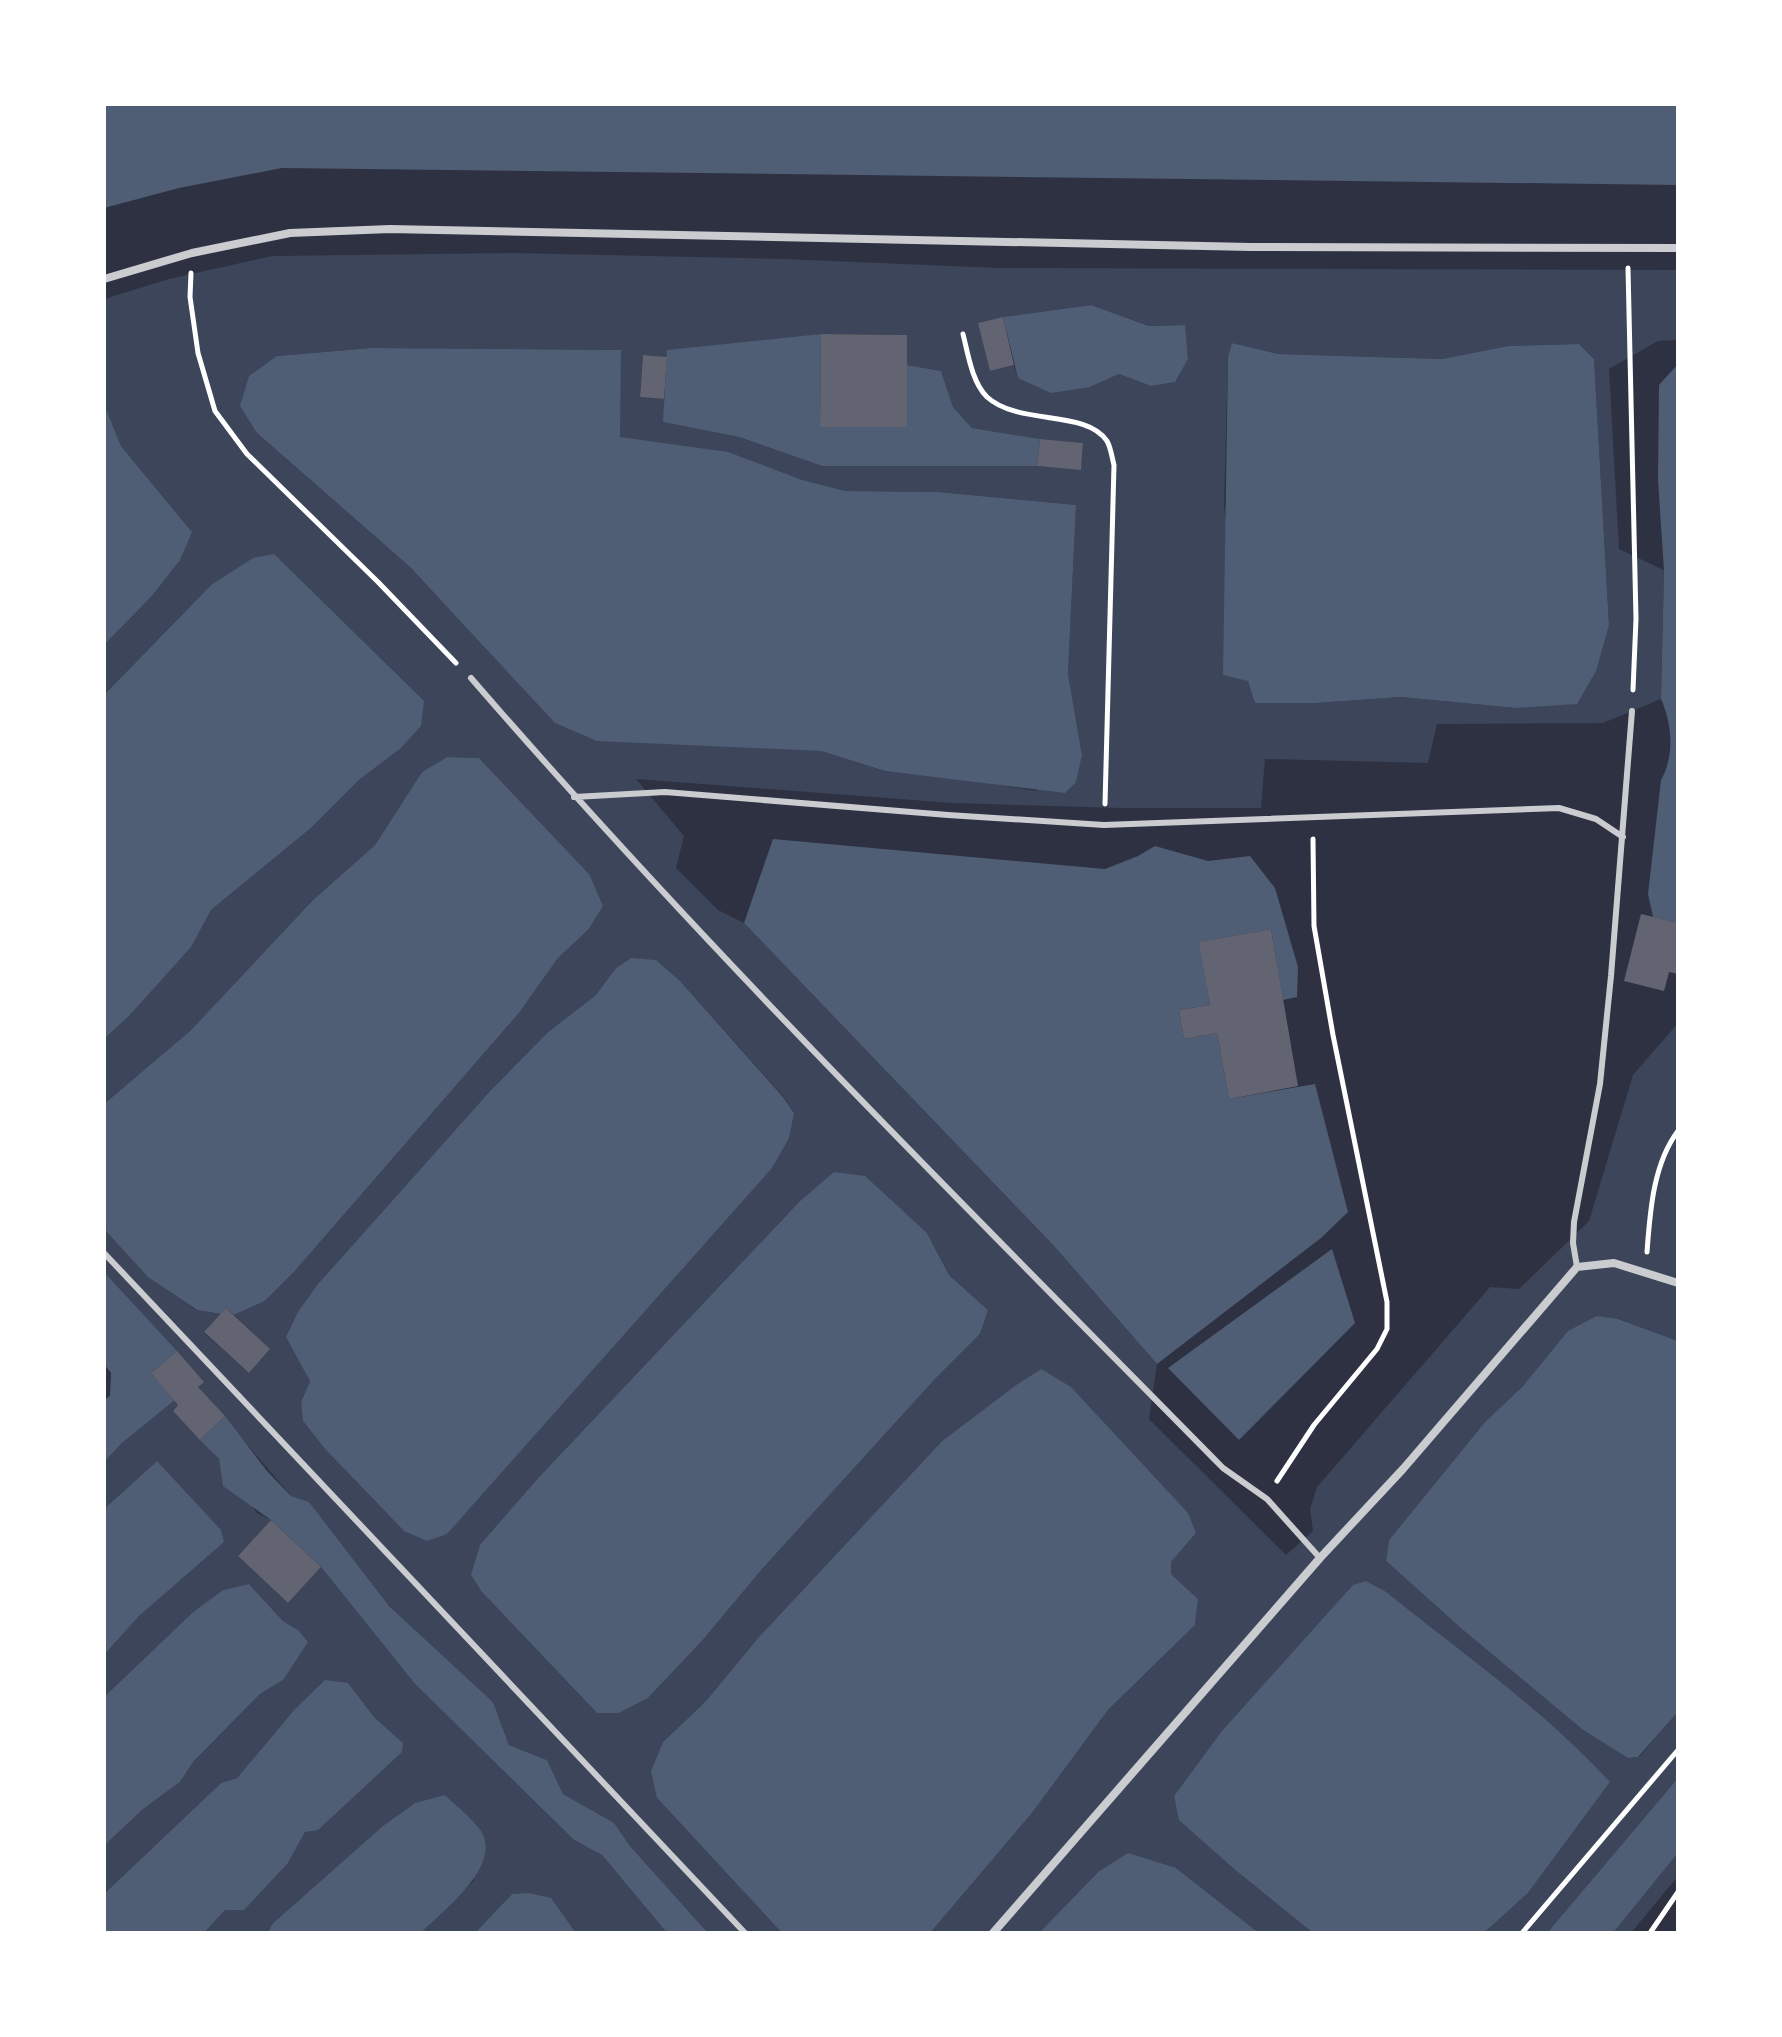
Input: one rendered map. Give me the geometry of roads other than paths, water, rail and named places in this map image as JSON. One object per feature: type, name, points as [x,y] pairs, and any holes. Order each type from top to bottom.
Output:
[{"type":"street","points":[[104,279],[192,253],[290,233],[390,229],[1251,247],[1678,248]]},
{"type":"street","points":[[993,1933],[1577,1267],[1614,1263],[1678,1283]]},
{"type":"lane","points":[[471,678],[574,797],[925,1166],[1223,1468],[1267,1499],[1320,1558]]},
{"type":"lane","points":[[1577,1267],[1574,1222],[1600,1084],[1632,711]]},
{"type":"lane","points":[[574,797],[665,792],[1104,825],[1559,808],[1596,819],[1623,837]]},
{"type":"lane","points":[[104,1253],[745,1933]]}]
